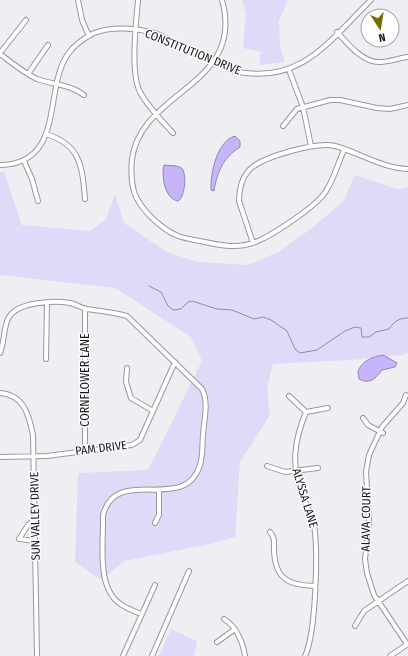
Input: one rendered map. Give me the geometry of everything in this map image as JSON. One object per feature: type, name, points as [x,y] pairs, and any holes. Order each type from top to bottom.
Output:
[{"type":"street","points":[[78,0],[82,20],[89,36]]},
{"type":"street","points":[[138,0],[136,29],[136,79],[140,91],[156,114],[173,133]]},
{"type":"street","points":[[222,0],[226,15],[225,36],[214,62],[203,74],[156,114],[143,130],[135,147],[132,158],[134,192],[142,206],[161,225],[178,236],[227,247],[242,246],[253,243],[267,236],[316,202],[330,185],[344,150]]},
{"type":"street","name":"CONSTITUTION DRIVE","points":[[24,161],[39,148],[46,134],[61,68],[68,54],[76,44],[89,36],[100,31],[112,29],[136,29],[156,34],[234,71],[248,74],[270,75],[289,70],[310,59],[371,0]]},
{"type":"street","points":[[26,20],[0,54],[28,74],[42,80],[69,86],[84,95]]},
{"type":"street","points":[[337,32],[352,48],[371,61],[380,62],[408,57]]},
{"type":"street","points":[[28,74],[48,45]]},
{"type":"street","points":[[289,70],[303,107],[311,146]]},
{"type":"street","points":[[283,126],[294,112],[303,107],[330,100],[340,100],[377,108],[390,109],[408,105]]},
{"type":"street","points":[[46,134],[66,143],[79,159],[82,166],[85,198]]},
{"type":"street","points":[[253,243],[239,201],[240,188],[245,175],[259,163],[311,146],[329,145],[390,167],[408,169]]},
{"type":"street","points":[[0,165],[24,161],[32,179],[38,201]]},
{"type":"street","points":[[46,359],[47,303]]},
{"type":"street","points":[[0,352],[4,344],[7,322],[14,310],[23,306],[47,303],[72,303],[85,309],[113,311],[127,316],[186,372],[204,393],[206,404],[200,465],[194,476],[185,484],[173,489],[128,490],[122,492],[113,497],[105,507],[103,516],[105,582],[111,594],[119,604],[141,614]]},
{"type":"street","name":"CORNFLOWER LANE","points":[[85,309],[85,451]]},
{"type":"street","name":"PAM DRIVE","points":[[0,457],[34,456],[132,445],[140,440],[174,362]]},
{"type":"street","points":[[127,368],[126,382],[131,398],[153,411]]},
{"type":"street","name":"SUN VALLEY DRIVE","points":[[0,393],[15,398],[26,408],[33,435],[37,656]]},
{"type":"street","name":"ALAVA COURT","points":[[406,395],[403,403],[372,448],[366,472],[369,517],[365,559],[368,578],[378,601],[407,644]]},
{"type":"street","points":[[289,396],[306,412],[328,408]]},
{"type":"street","name":"ALYSSA LANE","points":[[305,656],[312,631],[315,533],[311,514],[294,471],[296,443],[306,412]]},
{"type":"street","points":[[363,418],[368,425],[381,433]]},
{"type":"street","points":[[267,466],[279,472],[318,468]]},
{"type":"street","points":[[155,523],[159,515],[159,490]]},
{"type":"street","points":[[35,519],[28,524],[19,539],[35,541]]},
{"type":"street","points":[[270,532],[274,538],[277,567],[283,577],[298,585],[314,586]]},
{"type":"street","points":[[152,656],[189,571]]},
{"type":"street","points":[[355,626],[362,613],[408,581]]},
{"type":"street","points":[[123,656],[155,585]]},
{"type":"street","points":[[224,619],[235,630],[244,646],[245,656]]},
{"type":"street","points":[[217,642],[235,630]]},
{"type":"street","points":[[390,656],[407,644]]},
{"type":"shaded area","points":[[242,0],[288,0],[279,21],[280,46],[285,62],[259,65],[261,52],[243,48],[246,13]]},
{"type":"shaded area","points":[[235,136],[240,141],[240,147],[225,161],[219,172],[214,191],[211,190],[213,167],[219,151],[229,139]]},
{"type":"shaded area","points":[[164,165],[180,167],[184,173],[184,190],[178,201],[167,192],[163,175]]},
{"type":"shaded area","points":[[0,172],[4,172],[22,225],[90,231],[106,219],[115,194],[124,223],[167,252],[197,262],[248,265],[278,252],[312,228],[343,202],[355,175],[397,189],[408,187],[408,352],[403,355],[350,360],[273,364],[267,388],[270,415],[240,462],[235,537],[210,544],[124,561],[101,580],[75,562],[78,473],[148,470],[202,361],[191,337],[115,288],[0,275]]},
{"type":"shaded area","points":[[383,355],[397,363],[395,367],[382,370],[370,381],[363,381],[359,379],[358,371],[362,364],[372,358]]},
{"type":"shaded area","points":[[171,629],[197,641],[194,656],[159,656]]},
{"type":"waterway","points":[[149,286],[161,292],[168,306],[173,310],[181,309],[188,302],[192,301],[217,309],[232,310],[254,319],[263,317],[271,320],[287,331],[295,349],[300,353],[317,350],[345,331],[355,327],[361,328],[362,337],[369,337],[376,332],[389,329],[399,320],[408,318]]}]
